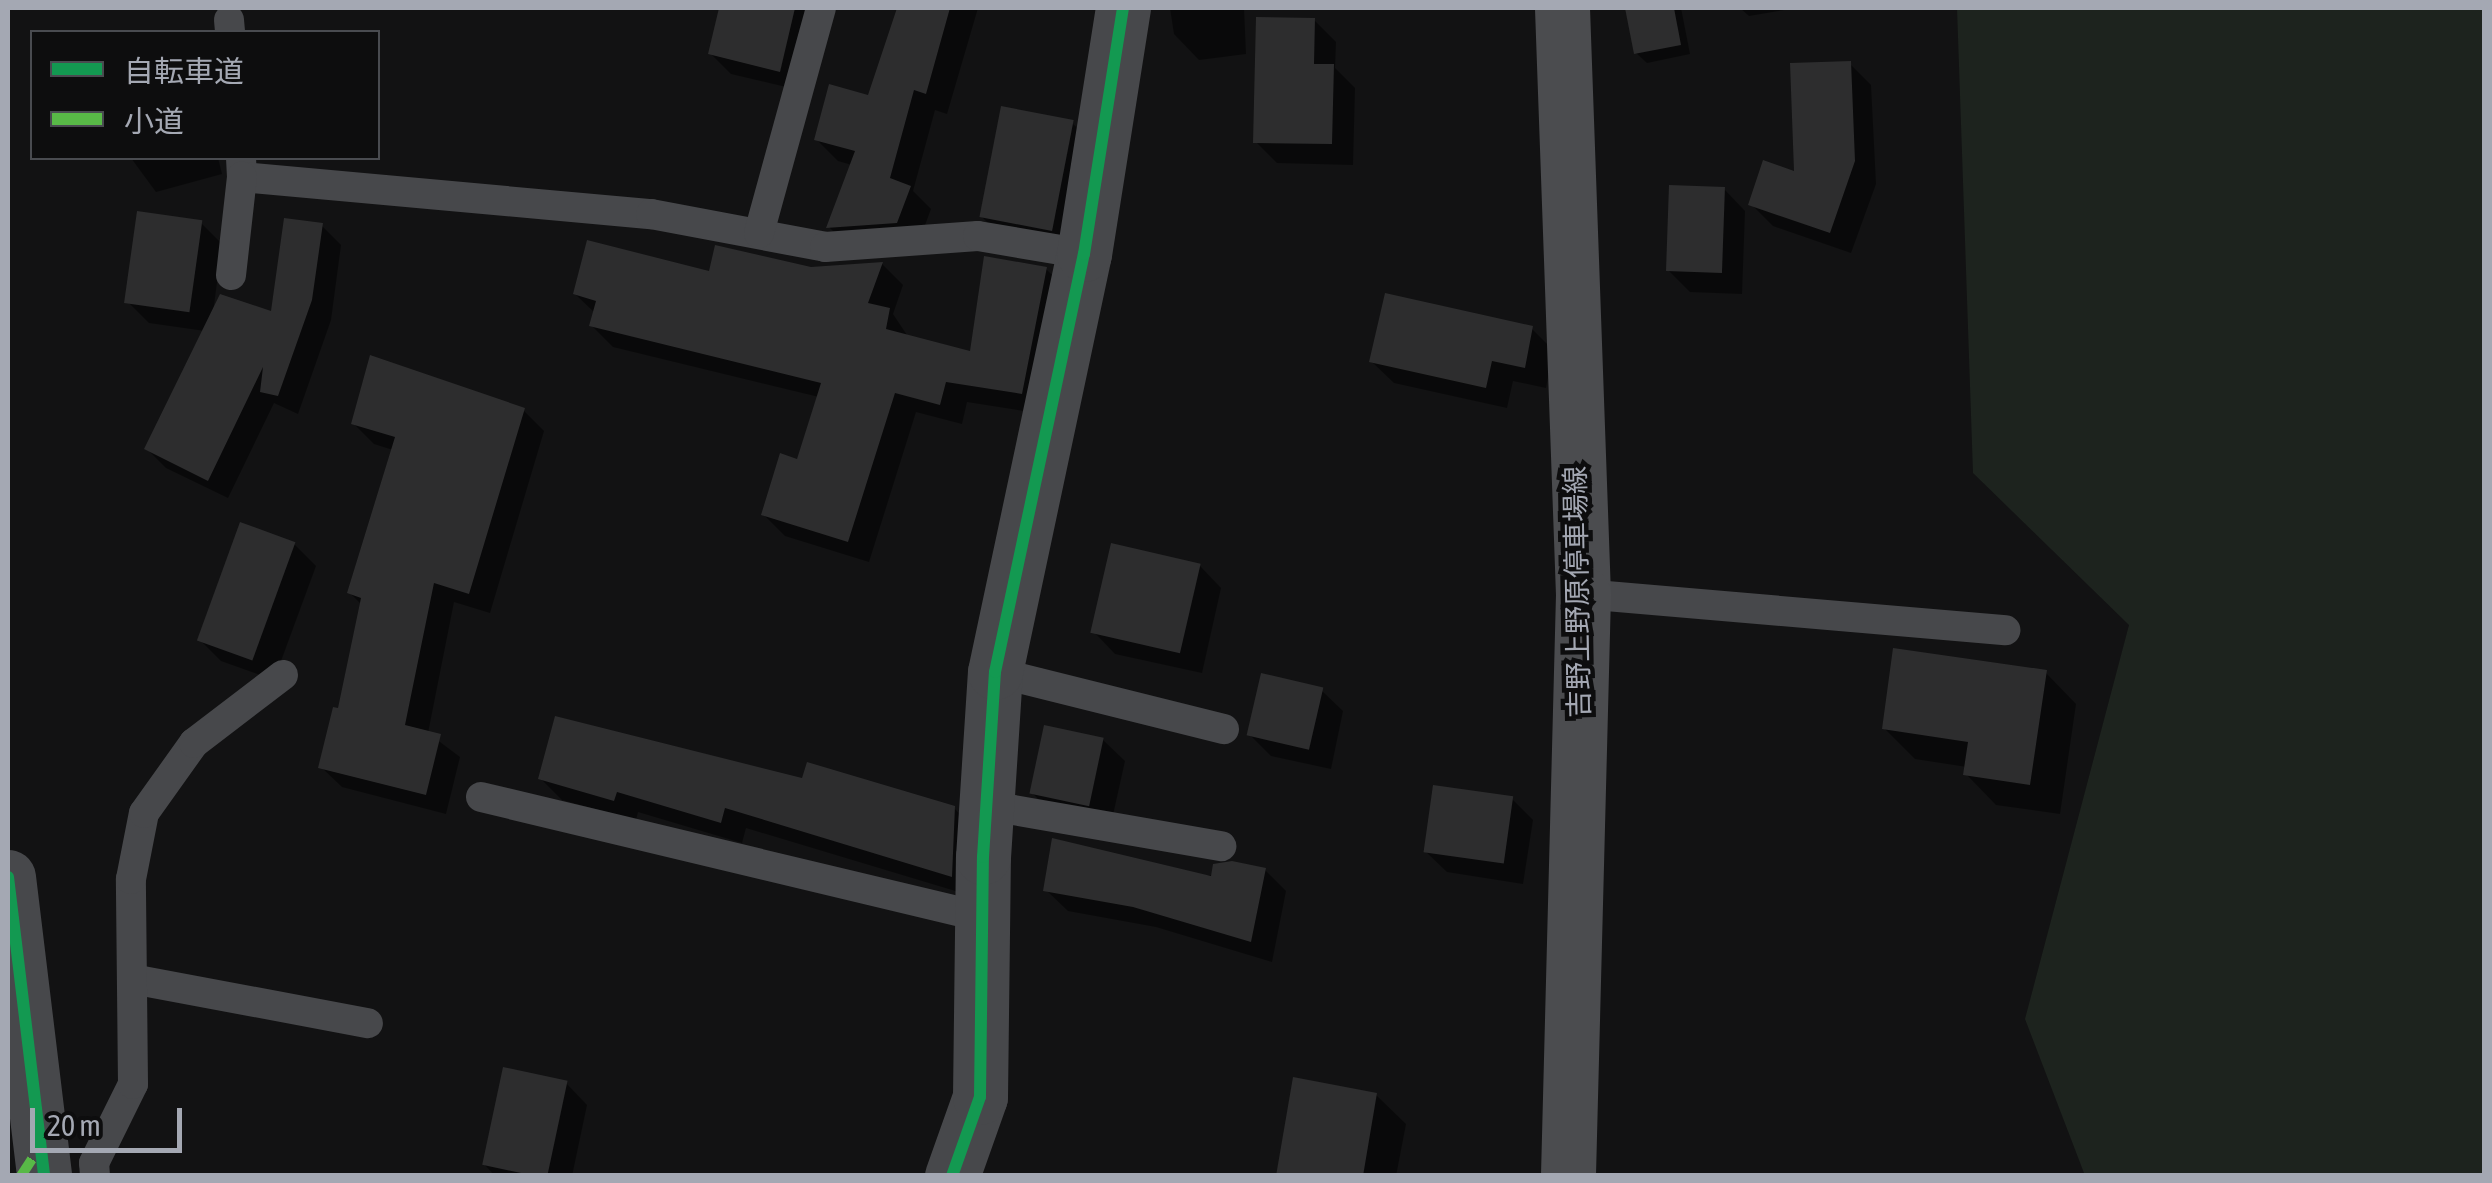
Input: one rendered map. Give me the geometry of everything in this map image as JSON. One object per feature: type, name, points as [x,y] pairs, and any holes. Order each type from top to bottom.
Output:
[{"type":"main road","name":"吉野上野原停車場線","points":[[1562,8],[1583,594],[1568,1176]]},
{"type":"street","points":[[952,1176],[980,1097],[985,805],[995,672],[1084,254],[1122,8]]},
{"type":"street","points":[[8,876],[44,1176]]},
{"type":"lane","points":[[759,234],[821,8]]},
{"type":"lane","points":[[231,274],[241,167],[450,191],[759,234],[825,248],[978,236],[1084,254]]},
{"type":"lane","points":[[1583,594],[2004,630]]},
{"type":"lane","points":[[995,672],[1224,729]]},
{"type":"lane","points":[[95,1176],[94,1163],[133,1084],[130,879],[144,812],[194,743],[283,676]]},
{"type":"lane","points":[[480,797],[982,917]]},
{"type":"lane","points":[[985,805],[1221,846]]},
{"type":"lane","points":[[132,979],[368,1023]]},
{"type":"shaded area","points":[[1957,8],[2484,8],[2484,1175],[2084,1173],[2025,1019],[2129,625],[1973,473]]},
{"type":"building","points":[[719,8],[795,8],[780,72],[708,54]]},
{"type":"building","points":[[897,8],[950,8],[926,94],[914,90],[890,178],[911,186],[897,223],[826,228],[855,151],[814,140],[829,84],[868,95]]},
{"type":"building","points":[[1625,8],[1674,8],[1681,45],[1634,54]]},
{"type":"building","points":[[1256,17],[1315,18],[1314,64],[1334,64],[1332,144],[1253,143]]},
{"type":"building","points":[[1851,61],[1855,161],[1830,233],[1748,205],[1763,160],[1794,171],[1790,63]]},
{"type":"building","points":[[1001,106],[1074,120],[1052,231],[979,217]]},
{"type":"building","points":[[1669,185],[1725,187],[1722,273],[1666,271]]},
{"type":"building","points":[[137,211],[202,220],[189,312],[124,303]]},
{"type":"building","points":[[284,218],[323,223],[312,300],[278,396],[260,392],[263,367],[208,481],[144,449],[220,294],[271,311]]},
{"type":"building","points":[[587,240],[709,271],[715,245],[811,267],[883,262],[868,303],[890,308],[886,329],[970,351],[984,256],[1047,267],[1022,394],[946,382],[940,405],[895,393],[848,542],[761,515],[780,453],[797,459],[821,383],[589,326],[596,301],[573,294]]},
{"type":"building","points":[[1385,293],[1533,326],[1525,368],[1492,361],[1486,388],[1369,362]]},
{"type":"building","points":[[370,355],[525,408],[469,594],[434,583],[405,725],[441,734],[426,795],[318,768],[333,707],[338,708],[361,598],[347,593],[395,437],[351,424]]},
{"type":"building","points":[[240,522],[295,542],[252,661],[197,640]]},
{"type":"building","points":[[1111,543],[1201,564],[1180,653],[1090,633]]},
{"type":"building","points":[[1893,648],[2047,670],[2030,785],[1963,775],[1968,742],[1882,729]]},
{"type":"building","points":[[1261,673],[1323,687],[1309,750],[1247,735]]},
{"type":"building","points":[[555,716],[802,778],[807,762],[955,806],[952,877],[725,808],[721,823],[617,792],[614,801],[538,779]]},
{"type":"building","points":[[1044,725],[1104,738],[1089,806],[1029,793]]},
{"type":"building","points":[[1433,785],[1513,796],[1504,864],[1424,852]]},
{"type":"building","points":[[1052,838],[1211,876],[1213,864],[1232,861],[1266,868],[1251,942],[1133,907],[1043,891]]},
{"type":"building","points":[[503,1067],[568,1081],[547,1176],[482,1165]]},
{"type":"building","points":[[1293,1077],[1377,1093],[1363,1176],[1276,1176]]},
{"type":"marked path","points":[[21,1176],[40,1147]]},
{"type":"cycle path","points":[[952,1176],[980,1097],[983,857],[995,672],[1084,254],[1123,8]]},
{"type":"cycle path","points":[[8,877],[44,1176]]}]
